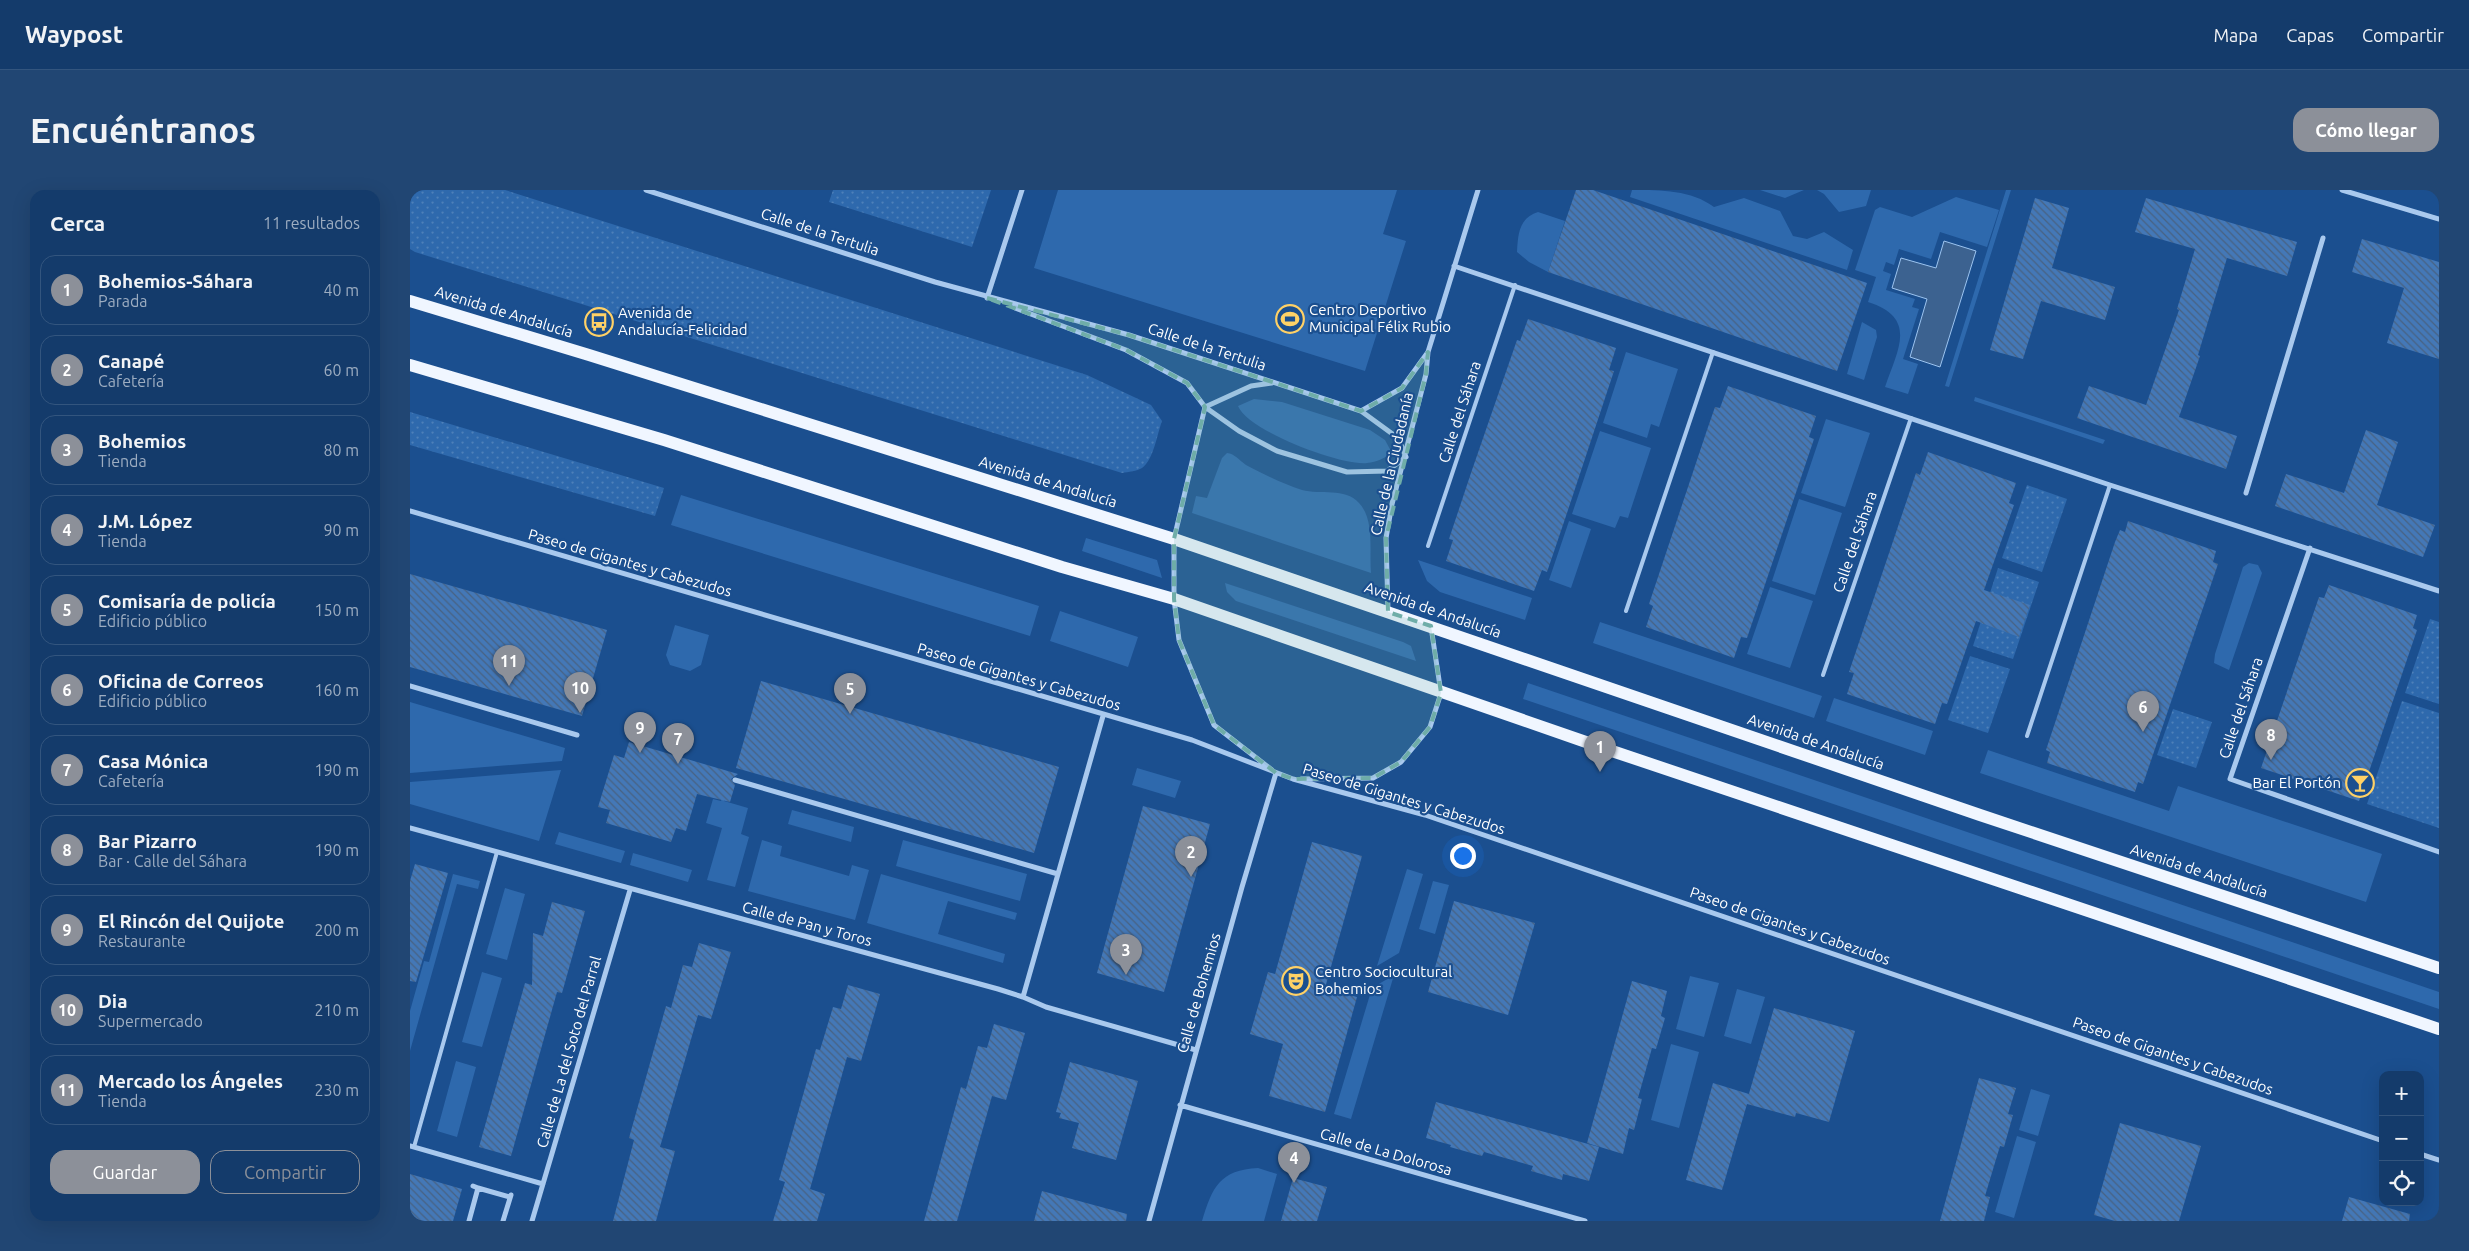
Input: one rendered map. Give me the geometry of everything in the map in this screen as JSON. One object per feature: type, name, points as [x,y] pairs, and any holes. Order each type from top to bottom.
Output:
[{"type":"main road","name":"Avenida de Andalucía","points":[[410,301],[589,355],[1174,539],[1980,816],[2439,968]]},
{"type":"main road","points":[[410,365],[673,443],[1062,567],[1174,599],[1441,693],[2439,1029]]},
{"type":"street","name":"Calle de la Tertulia","points":[[646,190],[665,193],[988,298],[1126,350],[1187,383],[1205,407],[1239,431],[1277,451],[1347,472],[1387,471],[1406,457],[1398,438],[1361,411],[1130,335],[988,298]]},
{"type":"street","points":[[988,298],[1022,190]]},
{"type":"street","name":"Calle de la Ciudadanía","points":[[1388,612],[1386,538],[1392,504],[1406,457],[1426,374],[1428,352],[1478,190]]},
{"type":"street","points":[[2342,190],[2439,219]]},
{"type":"street","points":[[2246,493],[2323,238]]},
{"type":"street","points":[[1454,266],[2110,485],[2439,591]]},
{"type":"street","name":"Calle de la Ciudadanía","points":[[1361,411],[1402,388],[1428,352]]},
{"type":"street","name":"Calle de la Tertulia","points":[[1205,407],[1251,386],[1274,383]]},
{"type":"street","points":[[1205,407],[1174,539],[1174,599],[1179,640],[1214,724],[1276,773]]},
{"type":"street","name":"Paseo de Gigantes y Cabezudos","points":[[410,511],[1103,716],[1192,740],[1293,779],[1424,815],[2379,1140]]},
{"type":"street","name":"Calle del Sáhara","points":[[2310,548],[2230,779],[2439,852]]},
{"type":"street","points":[[1293,779],[1373,778],[1400,762],[1430,727],[1441,693],[1431,626]]},
{"type":"street","points":[[410,686],[577,735]]},
{"type":"street","points":[[1023,997],[1103,716]]},
{"type":"street","name":"Calle de Bohemios","points":[[1149,1221],[1180,1105],[1276,773]]},
{"type":"street","points":[[735,780],[1058,874]]},
{"type":"street","name":"Calle de Pan y Toros","points":[[410,828],[1023,997],[1046,1007],[1196,1050]]},
{"type":"street","name":"Calle de La del Soto del Parral","points":[[532,1221],[630,890]]},
{"type":"street","name":"Calle de La Dolorosa","points":[[1180,1105],[1585,1221]]},
{"type":"street","points":[[412,1147],[543,1184]]},
{"type":"street","points":[[2424,1155],[2439,1160]]},
{"type":"street","points":[[469,1221],[475,1187],[510,1196],[503,1221]]},
{"type":"lane","name":"Calle del Sáhara","points":[[1428,546],[1515,285]]},
{"type":"lane","points":[[1626,611],[1713,352]]},
{"type":"lane","name":"Calle del Sáhara","points":[[1823,675],[1911,418]]},
{"type":"lane","points":[[2027,736],[2110,485]]},
{"type":"lane","points":[[412,1147],[497,852]]},
{"type":"highlighted area","points":[[987,298],[1129,335],[1361,411],[1402,388],[1428,352],[1426,374],[1386,538],[1388,612],[1431,626],[1441,693],[1430,727],[1401,762],[1373,778],[1293,779],[1276,773],[1214,725],[1179,640],[1174,599],[1174,539],[1205,407],[1187,383],[1126,350]]},
{"type":"shaded area","points":[[410,190],[505,190],[1087,375],[1151,405],[1162,421],[1155,446],[1142,468],[1122,473],[415,252],[410,249]]},
{"type":"shaded area","points":[[833,190],[991,190],[972,247],[829,202]]},
{"type":"shaded area","name":"Centro Deportivo Municipal Félix Rubio","points":[[1058,190],[1397,190],[1383,234],[1406,241],[1365,371],[1034,268]]},
{"type":"shaded area","points":[[1632,190],[1686,194],[1705,201],[1714,207],[1744,198],[1780,211],[1793,236],[1807,239],[1824,232],[1853,250],[1847,270],[1630,197]]},
{"type":"shaded area","points":[[1760,190],[1804,190],[1785,198]]},
{"type":"shaded area","points":[[1817,190],[1871,190],[1866,206],[1839,212],[1824,194]]},
{"type":"shaded area","points":[[2006,190],[2011,190],[1949,387],[1945,386]]},
{"type":"shaded area","points":[[1956,197],[1999,210],[1987,247],[1940,232],[1931,259],[1899,249],[1894,265],[1886,262],[1883,271],[1891,274],[1886,290],[1915,299],[1912,307],[1919,309],[1903,359],[1918,364],[1908,394],[1885,387],[1899,348],[1899,326],[1894,317],[1884,309],[1868,302],[1876,277],[1855,270],[1875,210],[1880,207],[1912,217]]},
{"type":"shaded area","points":[[1538,212],[1565,221],[1548,272],[1529,262],[1517,252],[1519,233],[1523,223],[1527,218]]},
{"type":"shaded area","points":[[1944,241],[1976,251],[1940,367],[1910,357],[1927,299],[1892,288],[1901,258],[1936,268]]},
{"type":"shaded area","points":[[1862,322],[1876,330],[1877,337],[1864,380],[1847,374]]},
{"type":"shaded area","points":[[1626,352],[1678,369],[1659,427],[1651,424],[1647,438],[1603,423]]},
{"type":"shaded area","points":[[1975,397],[2105,440],[2103,444],[1974,401]]},
{"type":"shaded area","points":[[1254,399],[1282,402],[1370,430],[1385,440],[1392,453],[1374,462],[1354,462],[1337,459],[1296,445],[1276,436],[1245,416],[1238,406]]},
{"type":"shaded area","points":[[410,412],[664,488],[655,516],[410,445]]},
{"type":"shaded area","points":[[1826,419],[1870,433],[1845,507],[1801,493]]},
{"type":"shaded area","points":[[1600,431],[1651,448],[1628,518],[1620,516],[1615,528],[1572,514]]},
{"type":"shaded area","points":[[1227,453],[1235,456],[1259,472],[1295,488],[1340,493],[1353,498],[1359,503],[1364,510],[1369,527],[1371,573],[1192,513],[1196,496],[1207,498],[1222,458]]},
{"type":"shaded area","points":[[2027,485],[2067,499],[2042,572],[2002,558]]},
{"type":"shaded area","points":[[681,495],[1039,606],[1030,636],[671,525]]},
{"type":"shaded area","points":[[1799,499],[1842,513],[1815,595],[1772,581]]},
{"type":"shaded area","points":[[1569,521],[1591,529],[1571,588],[1549,580]]},
{"type":"shaded area","points":[[1086,538],[1157,560],[1162,578],[1082,551]]},
{"type":"shaded area","points":[[1418,560],[1532,598],[1525,620],[1440,592],[1427,581]]},
{"type":"shaded area","points":[[2249,563],[2258,565],[2262,573],[2229,670],[2214,663],[2215,654],[2243,567]]},
{"type":"shaded area","points":[[1998,568],[2039,582],[2013,659],[1973,646]]},
{"type":"shaded area","points":[[1225,583],[1403,642],[1411,646],[1416,661],[1236,601],[1227,592]]},
{"type":"shaded area","points":[[1770,587],[1813,601],[1790,668],[1747,654]]},
{"type":"shaded area","points":[[1060,611],[1138,637],[1128,667],[1050,641]]},
{"type":"shaded area","points":[[2430,619],[2439,622],[2439,704],[2405,693]]},
{"type":"shaded area","points":[[1600,622],[1822,696],[1814,718],[1593,643]]},
{"type":"shaded area","points":[[675,625],[709,635],[701,665],[690,671],[670,665],[666,655]]},
{"type":"shaded area","points":[[1970,656],[2010,669],[1988,733],[1948,720]]},
{"type":"shaded area","points":[[1528,683],[2439,992],[2439,1009],[1523,699]]},
{"type":"shaded area","points":[[1834,698],[1933,731],[1925,755],[1826,721]]},
{"type":"shaded area","points":[[2402,701],[2439,713],[2439,828],[2367,804]]},
{"type":"shaded area","points":[[410,702],[565,748],[562,761],[410,773]]},
{"type":"shaded area","points":[[2173,709],[2212,722],[2196,768],[2157,755]]},
{"type":"shaded area","points":[[1988,750],[2169,811],[2178,786],[2382,854],[2366,902],[1980,773]]},
{"type":"shaded area","points":[[1137,768],[1181,781],[1175,798],[1132,785]]},
{"type":"shaded area","points":[[561,770],[539,841],[410,804],[410,782]]},
{"type":"shaded area","points":[[724,791],[726,792],[724,801],[748,808],[741,834],[749,837],[735,887],[707,880],[722,828],[706,823],[713,799],[721,801]]},
{"type":"shaded area","points":[[792,810],[854,827],[851,842],[788,824]]},
{"type":"shaded area","points":[[559,832],[625,851],[621,863],[555,844]]},
{"type":"shaded area","points":[[762,840],[782,846],[780,856],[849,876],[852,865],[869,870],[855,920],[748,891]]},
{"type":"shaded area","points":[[903,840],[1027,874],[1020,901],[896,866]]},
{"type":"shaded area","points":[[633,853],[692,870],[688,882],[630,865]]},
{"type":"shaded area","points":[[1407,869],[1423,874],[1399,953],[1377,966]]},
{"type":"shaded area","points":[[453,874],[480,881],[478,889],[457,884],[410,1051],[410,1011],[424,961],[429,962]]},
{"type":"shaded area","points":[[881,874],[1017,913],[1015,920],[948,901],[938,934],[1005,954],[1003,963],[867,923]]},
{"type":"shaded area","points":[[1433,881],[1449,885],[1435,934],[1419,929]]},
{"type":"shaded area","points":[[505,888],[525,894],[507,960],[486,954]]},
{"type":"shaded area","points":[[482,972],[502,978],[482,1047],[462,1042]]},
{"type":"shaded area","points":[[1394,975],[1351,1119],[1334,1114],[1372,988]]},
{"type":"shaded area","points":[[1690,976],[1719,983],[1704,1037],[1676,1029]]},
{"type":"shaded area","points":[[1737,989],[1765,997],[1751,1044],[1724,1036]]},
{"type":"shaded area","points":[[1671,1044],[1699,1052],[1679,1128],[1651,1120]]},
{"type":"shaded area","points":[[456,1061],[476,1067],[457,1137],[437,1131]]},
{"type":"shaded area","points":[[2031,1089],[2050,1095],[2038,1136],[2019,1130]]},
{"type":"shaded area","points":[[2017,1136],[2036,1142],[2014,1218],[1995,1212]]},
{"type":"shaded area","points":[[1258,1168],[1277,1174],[1264,1221],[1202,1221],[1219,1182],[1235,1172]]},
{"type":"building","points":[[1576,190],[1593,190],[1867,283],[1837,371],[1548,272]]},
{"type":"building","points":[[2035,198],[2069,208],[2052,268],[2115,287],[2105,320],[2041,301],[2023,359],[1990,350]]},
{"type":"building","points":[[2146,198],[2297,242],[2287,276],[2227,258],[2198,355],[2200,356],[2179,417],[2237,436],[2226,469],[2077,418],[2089,386],[2146,405],[2179,310],[2177,309],[2195,249],[2135,232]]},
{"type":"building","points":[[2362,239],[2439,262],[2439,359],[2387,343],[2404,288],[2352,272]]},
{"type":"building","points":[[1528,319],[1616,348],[1609,370],[1614,371],[1566,516],[1547,572],[1542,570],[1534,591],[1446,561],[1453,540],[1449,539],[1472,470],[1517,340],[1520,341]]},
{"type":"building","points":[[1728,386],[1816,416],[1809,437],[1814,439],[1747,638],[1741,637],[1734,658],[1646,627],[1653,606],[1649,604],[1707,430],[1715,407],[1720,408]]},
{"type":"building","points":[[2366,430],[2398,442],[2377,505],[2435,525],[2423,557],[2275,506],[2286,474],[2344,493]]},
{"type":"building","points":[[1928,452],[2016,483],[2009,503],[2014,505],[1984,590],[2030,605],[2019,637],[1976,621],[1947,704],[1942,703],[1935,724],[1847,694],[1854,673],[1849,672],[1916,473],[1920,475]]},
{"type":"building","points":[[2128,521],[2216,551],[2213,562],[2218,564],[2143,784],[2138,782],[2135,792],[2047,763],[2050,752],[2046,750],[2115,542],[2120,530],[2125,532]]},
{"type":"building","points":[[410,574],[607,630],[582,716],[410,667]]},
{"type":"building","points":[[2329,585],[2417,615],[2413,628],[2417,630],[2359,801],[2261,768],[2319,597],[2324,598]]},
{"type":"building","points":[[761,681],[1059,767],[1034,853],[736,768]]},
{"type":"building","points":[[629,742],[738,774],[731,779],[735,785],[730,802],[697,794],[686,831],[676,828],[671,842],[606,823],[610,810],[598,807],[614,755],[624,758]]},
{"type":"building","points":[[1143,806],[1210,824],[1164,992],[1097,973]]},
{"type":"building","name":"Centro Sociocultural Bohemios","points":[[1312,842],[1362,856],[1325,988],[1357,997],[1325,1112],[1269,1096],[1283,1044],[1250,1034],[1268,972],[1275,974]]},
{"type":"building","points":[[415,864],[448,873],[416,982],[410,981],[410,881]]},
{"type":"building","points":[[1454,901],[1535,923],[1508,1015],[1428,992]]},
{"type":"building","points":[[552,902],[585,911],[562,993],[557,992],[511,1156],[479,1147],[525,983],[532,985],[533,933],[543,936]]},
{"type":"building","points":[[699,943],[731,952],[711,1019],[698,1015],[660,1147],[675,1151],[656,1221],[613,1221],[634,1140],[629,1138],[666,1006],[671,1008],[683,965],[692,967]]},
{"type":"building","points":[[1632,981],[1667,991],[1661,1016],[1665,1018],[1656,1049],[1652,1048],[1638,1098],[1642,1099],[1634,1130],[1629,1128],[1623,1154],[1587,1143]]},
{"type":"building","points":[[848,985],[880,994],[861,1061],[847,1057],[810,1189],[825,1194],[817,1221],[773,1221],[785,1182],[779,1180],[816,1049],[820,1050],[833,1007],[841,1009]]},
{"type":"building","points":[[1774,1008],[1855,1031],[1829,1122],[1796,1113],[1795,1117],[1747,1104],[1722,1190],[1686,1180],[1713,1083],[1749,1094]]},
{"type":"building","points":[[994,1024],[1025,1033],[1006,1100],[992,1096],[957,1221],[924,1221],[961,1087],[966,1089],[978,1046],[987,1048]]},
{"type":"building","points":[[1070,1062],[1138,1081],[1116,1160],[1072,1148],[1079,1123],[1059,1118],[1061,1113],[1056,1112]]},
{"type":"building","points":[[1979,1078],[2016,1088],[2008,1114],[2013,1115],[2004,1147],[2000,1146],[1985,1196],[1990,1197],[1984,1221],[1940,1221]]},
{"type":"building","points":[[1436,1102],[1599,1147],[1589,1181],[1563,1174],[1562,1180],[1531,1171],[1533,1166],[1484,1152],[1482,1156],[1426,1138]]},
{"type":"building","points":[[2120,1123],[2201,1146],[2179,1221],[2115,1221],[2094,1215]]},
{"type":"building","points":[[410,1174],[462,1189],[453,1221],[410,1221]]},
{"type":"building","points":[[1293,1178],[1327,1187],[1317,1221],[1281,1221]]},
{"type":"building","points":[[1042,1191],[1127,1214],[1126,1221],[1034,1221]]},
{"type":"building","points":[[2349,1197],[2410,1214],[2409,1221],[2342,1221]]},
{"type":"place","name":"Centro Deportivo Municipal Félix Rubio","points":[[1290,319]]},
{"type":"place","name":"Avenida de Andalucía-Felicidad","points":[[599,322]]},
{"type":"place","name":"Mercado los Ángeles","points":[[509,686]]},
{"type":"place","name":"Dia","points":[[580,713]]},
{"type":"place","name":"Comisaría de policía","points":[[850,714]]},
{"type":"place","name":"Oficina de Correos","points":[[2143,732]]},
{"type":"place","name":"El Rincón del Quijote","points":[[640,753]]},
{"type":"place","name":"Bar Pizarro","points":[[2271,760]]},
{"type":"place","name":"Casa Mónica","points":[[678,764]]},
{"type":"place","name":"Bohemios-Sáhara","points":[[1600,772]]},
{"type":"place","name":"Bar El Portón","points":[[2360,783]]},
{"type":"place","name":"Canapé","points":[[1191,877]]},
{"type":"place","name":"Bohemios","points":[[1126,975]]},
{"type":"place","name":"Centro Sociocultural Bohemios","points":[[1296,981]]},
{"type":"place","name":"J.M. López","points":[[1294,1183]]}]
